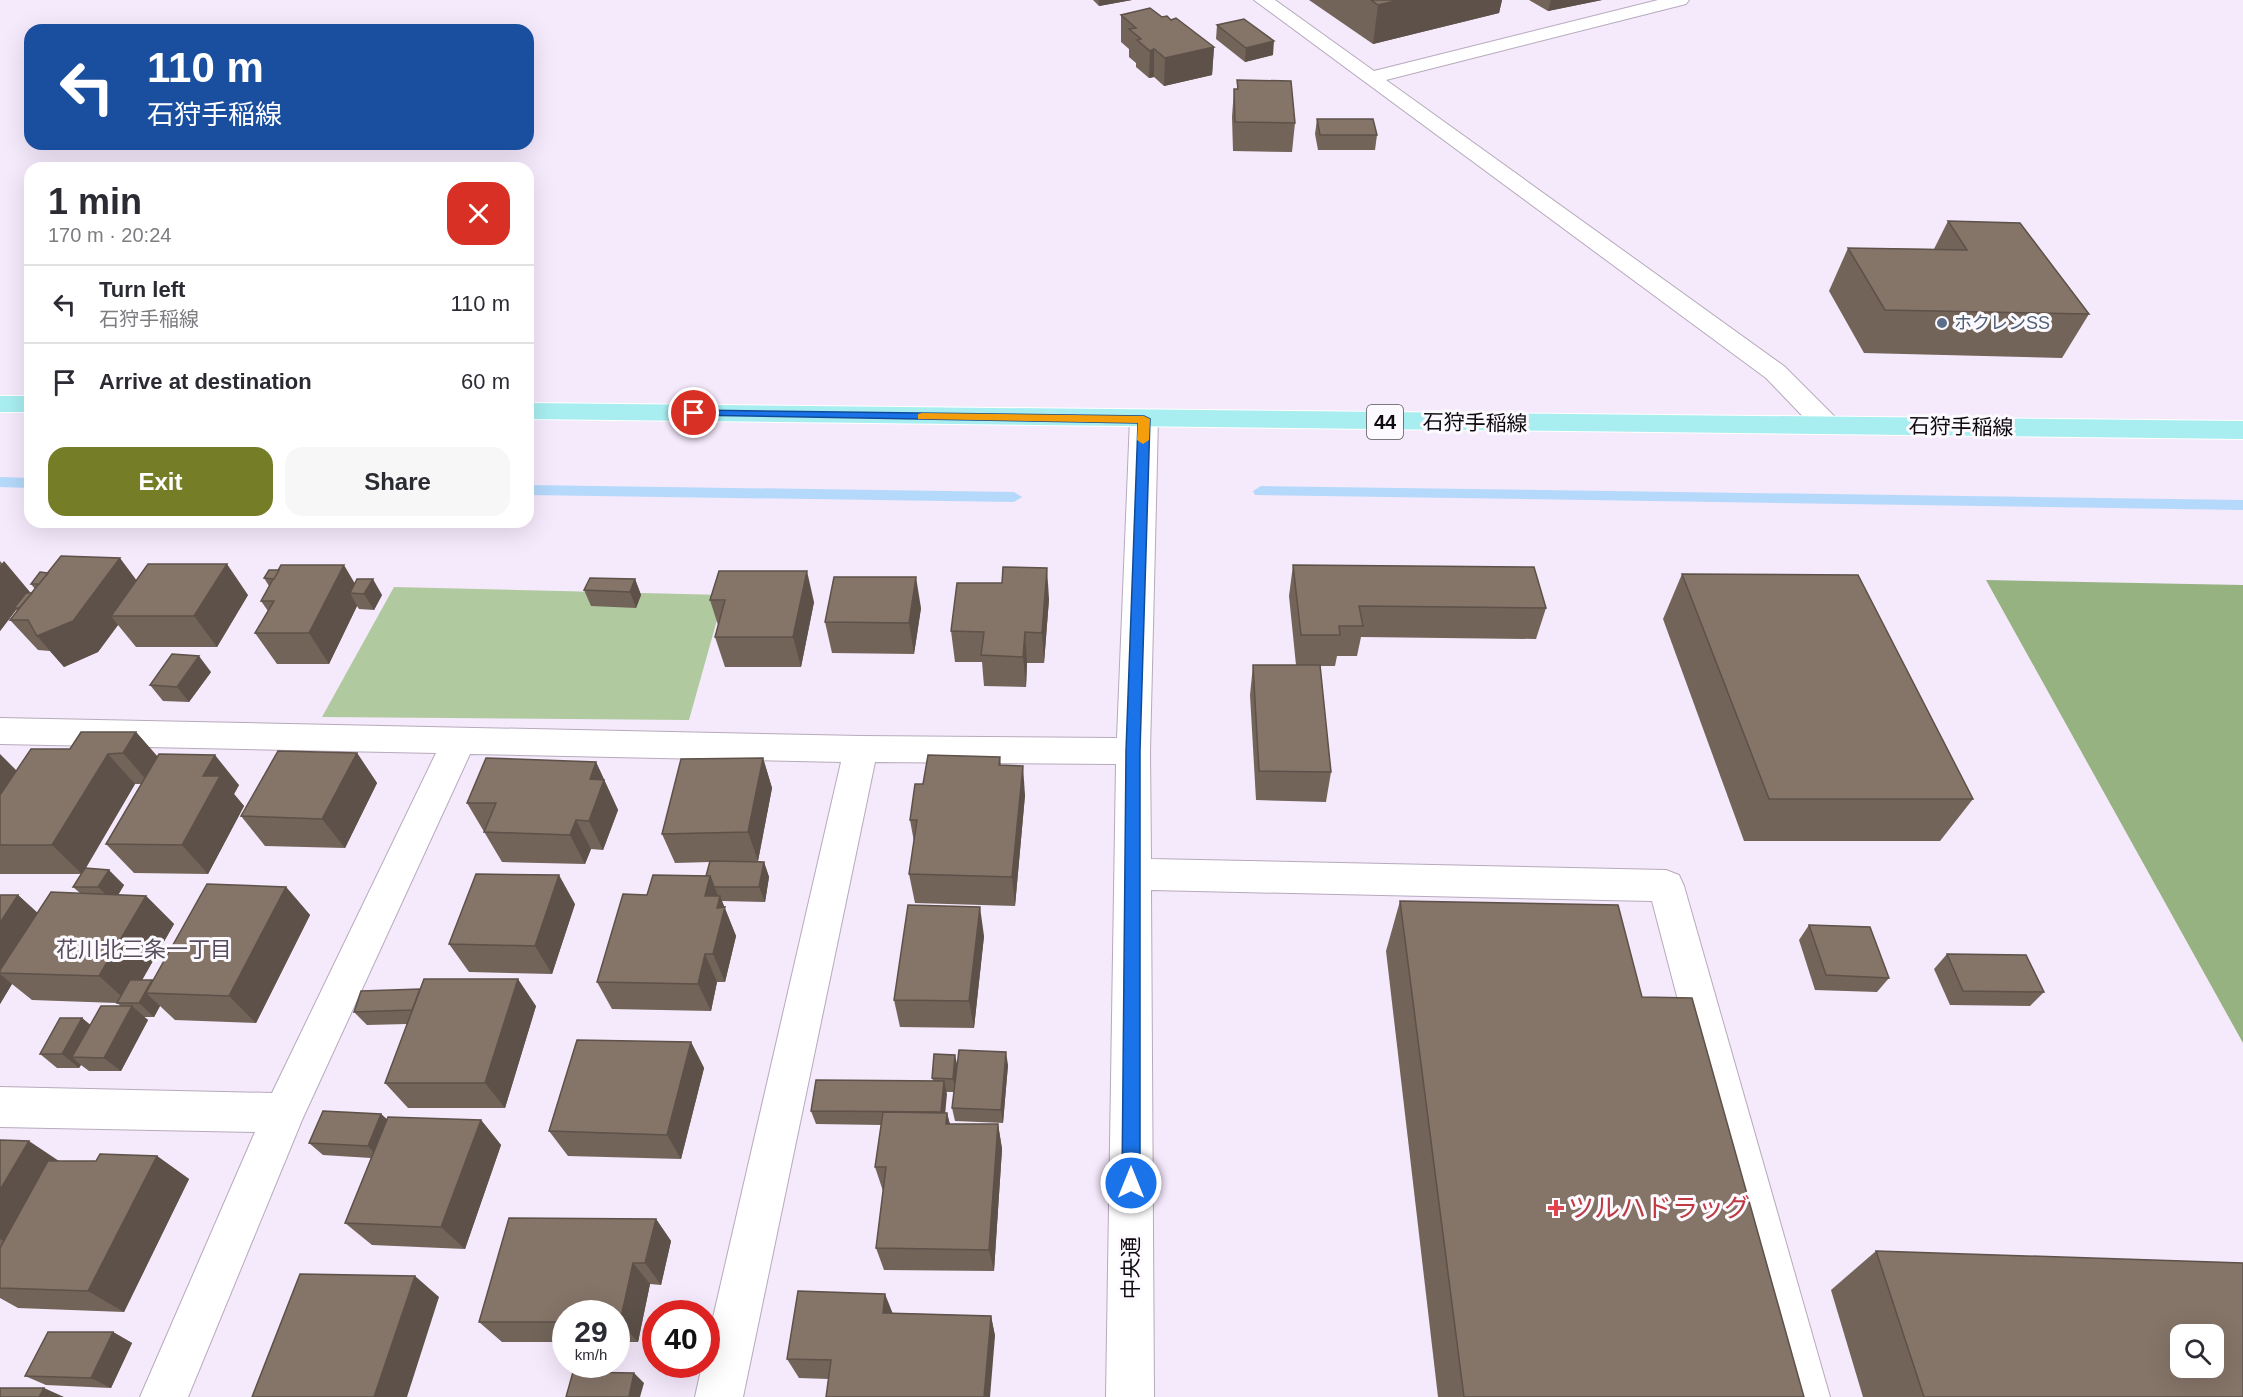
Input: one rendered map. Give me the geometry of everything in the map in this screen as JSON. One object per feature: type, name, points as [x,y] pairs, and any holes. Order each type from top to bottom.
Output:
[{"type":"main road","points":[[0,404],[24,404]]},
{"type":"main road","name":"石狩手稲線","points":[[534,411],[2243,430]]},
{"type":"street","points":[[1263,0],[1775,372],[1828,426]]},
{"type":"street","points":[[1370,78],[1680,0]]},
{"type":"street","name":"中央通","points":[[1130,1397],[1133,751],[1144,419]]},
{"type":"street","points":[[0,731],[861,749],[1133,751]]},
{"type":"street","points":[[164,1397],[284,1113],[460,739]]},
{"type":"street","points":[[720,1397],[861,749]]},
{"type":"street","points":[[1132,874],[1666,886],[1806,1397]]},
{"type":"street","points":[[0,1107],[284,1113]]},
{"type":"green space","points":[[1986,580],[2243,585],[2243,1043]]},
{"type":"green space","points":[[394,587],[724,595],[689,720],[322,717]]},
{"type":"building","points":[[1371,0],[1399,0],[1378,5]]},
{"type":"building","points":[[1150,8],[1162,17],[1167,16],[1171,20],[1176,18],[1214,47],[1165,58],[1154,49],[1150,51],[1137,40],[1141,39],[1129,29],[1136,28],[1121,15]]},
{"type":"building","points":[[1244,19],[1274,41],[1246,48],[1217,25]]},
{"type":"building","points":[[1237,80],[1291,81],[1295,123],[1235,122],[1234,89],[1238,89]]},
{"type":"building","points":[[1317,119],[1373,119],[1377,135],[1320,135]]},
{"type":"building","points":[[1948,221],[2020,223],[2089,314],[1885,310],[1848,248],[1967,250]]},
{"type":"building","points":[[61,556],[120,558],[73,621],[37,636],[28,620],[10,620]]},
{"type":"building","points":[[148,564],[227,564],[194,616],[111,616]]},
{"type":"building","points":[[281,565],[344,565],[309,633],[255,633],[274,601],[261,601]]},
{"type":"building","points":[[1293,565],[1534,567],[1546,608],[1359,606],[1363,626],[1339,626],[1340,635],[1301,635]]},
{"type":"building","points":[[1003,567],[1047,568],[1042,633],[1025,632],[1023,657],[981,655],[984,632],[951,631],[957,583],[1002,583]]},
{"type":"building","points":[[269,570],[279,570],[274,579],[264,578]]},
{"type":"building","points":[[719,571],[807,571],[793,637],[715,637],[725,600],[710,600]]},
{"type":"building","points":[[40,572],[48,573],[39,584],[31,584]]},
{"type":"building","points":[[1682,574],[1858,575],[1973,799],[1769,799]]},
{"type":"building","points":[[834,577],[916,577],[909,623],[825,622]]},
{"type":"building","points":[[590,578],[635,579],[630,592],[584,590]]},
{"type":"building","points":[[357,579],[373,579],[364,594],[350,593]]},
{"type":"building","points":[[26,593],[32,593],[19,608],[14,608]]},
{"type":"building","points":[[172,654],[199,656],[177,687],[150,685]]},
{"type":"building","points":[[1253,665],[1320,665],[1331,772],[1259,771]]},
{"type":"building","points":[[81,732],[136,732],[123,753],[108,754],[52,845],[0,845],[0,795],[31,749],[70,749]]},
{"type":"building","points":[[278,751],[357,753],[322,819],[241,816]]},
{"type":"building","points":[[159,754],[215,755],[203,776],[220,776],[182,845],[106,844]]},
{"type":"building","points":[[928,755],[1000,757],[999,765],[1023,766],[1012,877],[909,874],[917,820],[910,820],[915,784],[923,784]]},
{"type":"building","points":[[486,758],[596,762],[590,779],[604,780],[589,821],[576,820],[570,835],[484,832],[496,803],[467,803]]},
{"type":"building","points":[[763,758],[748,832],[662,834],[681,759]]},
{"type":"building","points":[[710,861],[764,862],[759,887],[714,887],[710,876],[706,876]]},
{"type":"building","points":[[85,868],[109,870],[98,887],[73,887]]},
{"type":"building","points":[[476,874],[559,875],[535,946],[449,944]]},
{"type":"building","points":[[653,875],[710,876],[705,896],[720,896],[717,908],[725,907],[713,954],[705,954],[698,984],[597,982],[623,894],[647,895]]},
{"type":"building","points":[[207,884],[286,887],[229,996],[146,993]]},
{"type":"building","points":[[51,892],[146,896],[99,976],[0,973]]},
{"type":"building","points":[[0,895],[18,895],[0,923]]},
{"type":"building","points":[[1400,901],[1618,905],[1642,997],[1692,998],[1804,1397],[1464,1397]]},
{"type":"building","points":[[908,905],[980,907],[969,1001],[894,1000]]},
{"type":"building","points":[[1809,925],[1870,927],[1889,978],[1826,975]]},
{"type":"building","points":[[1947,954],[2026,955],[2044,992],[1963,991]]},
{"type":"building","points":[[424,979],[518,979],[485,1083],[385,1083]]},
{"type":"building","points":[[130,980],[152,980],[139,1003],[117,1003]]},
{"type":"building","points":[[420,989],[412,1010],[354,1012],[361,991]]},
{"type":"building","points":[[101,1006],[132,1006],[104,1058],[72,1057]]},
{"type":"building","points":[[60,1018],[82,1018],[62,1054],[40,1054]]},
{"type":"building","points":[[577,1040],[691,1042],[667,1135],[549,1131]]},
{"type":"building","points":[[959,1050],[1006,1052],[1001,1110],[952,1108]]},
{"type":"building","points":[[934,1054],[955,1055],[953,1079],[932,1078]]},
{"type":"building","points":[[816,1080],[944,1081],[941,1112],[811,1111]]},
{"type":"building","points":[[323,1111],[381,1114],[368,1146],[309,1143]]},
{"type":"building","points":[[883,1112],[947,1113],[946,1124],[998,1124],[989,1250],[876,1248],[886,1167],[875,1167]]},
{"type":"building","points":[[388,1117],[481,1120],[441,1227],[345,1223]]},
{"type":"building","points":[[0,1140],[29,1141],[0,1190]]},
{"type":"building","points":[[100,1154],[157,1156],[88,1291],[0,1288],[0,1248],[48,1161],[96,1161]]},
{"type":"building","points":[[509,1218],[656,1219],[645,1263],[633,1263],[625,1300],[552,1300],[552,1322],[479,1322]]},
{"type":"building","points":[[1876,1251],[2243,1263],[2243,1397],[1924,1397]]},
{"type":"building","points":[[300,1274],[415,1276],[374,1397],[252,1397]]},
{"type":"building","points":[[798,1291],[885,1294],[883,1313],[991,1316],[984,1397],[826,1397],[831,1360],[787,1359]]},
{"type":"building","points":[[48,1332],[113,1332],[91,1378],[25,1376]]},
{"type":"building","points":[[630,1373],[634,1373],[629,1397],[566,1397],[571,1378],[630,1378]]},
{"type":"building","points":[[0,1388],[44,1388],[39,1397],[0,1397]]},
{"type":"waterway","points":[[0,482],[24,483]]},
{"type":"waterway","points":[[534,490],[1014,497]]},
{"type":"waterway","points":[[1261,491],[2243,505]]},
{"type":"slow traffic","points":[[922,416],[1144,419],[1143,440]]},
{"type":"place","name":"ホクレンSS","points":[[1942,323]]},
{"type":"place","name":"ツルハドラッグ","points":[[1556,1208]]},
{"type":"district","name":"花川北三条一丁目","points":[[144,949]]},
{"type":"route","points":[[694,413],[1144,419],[1133,751],[1131,1183]]}]
